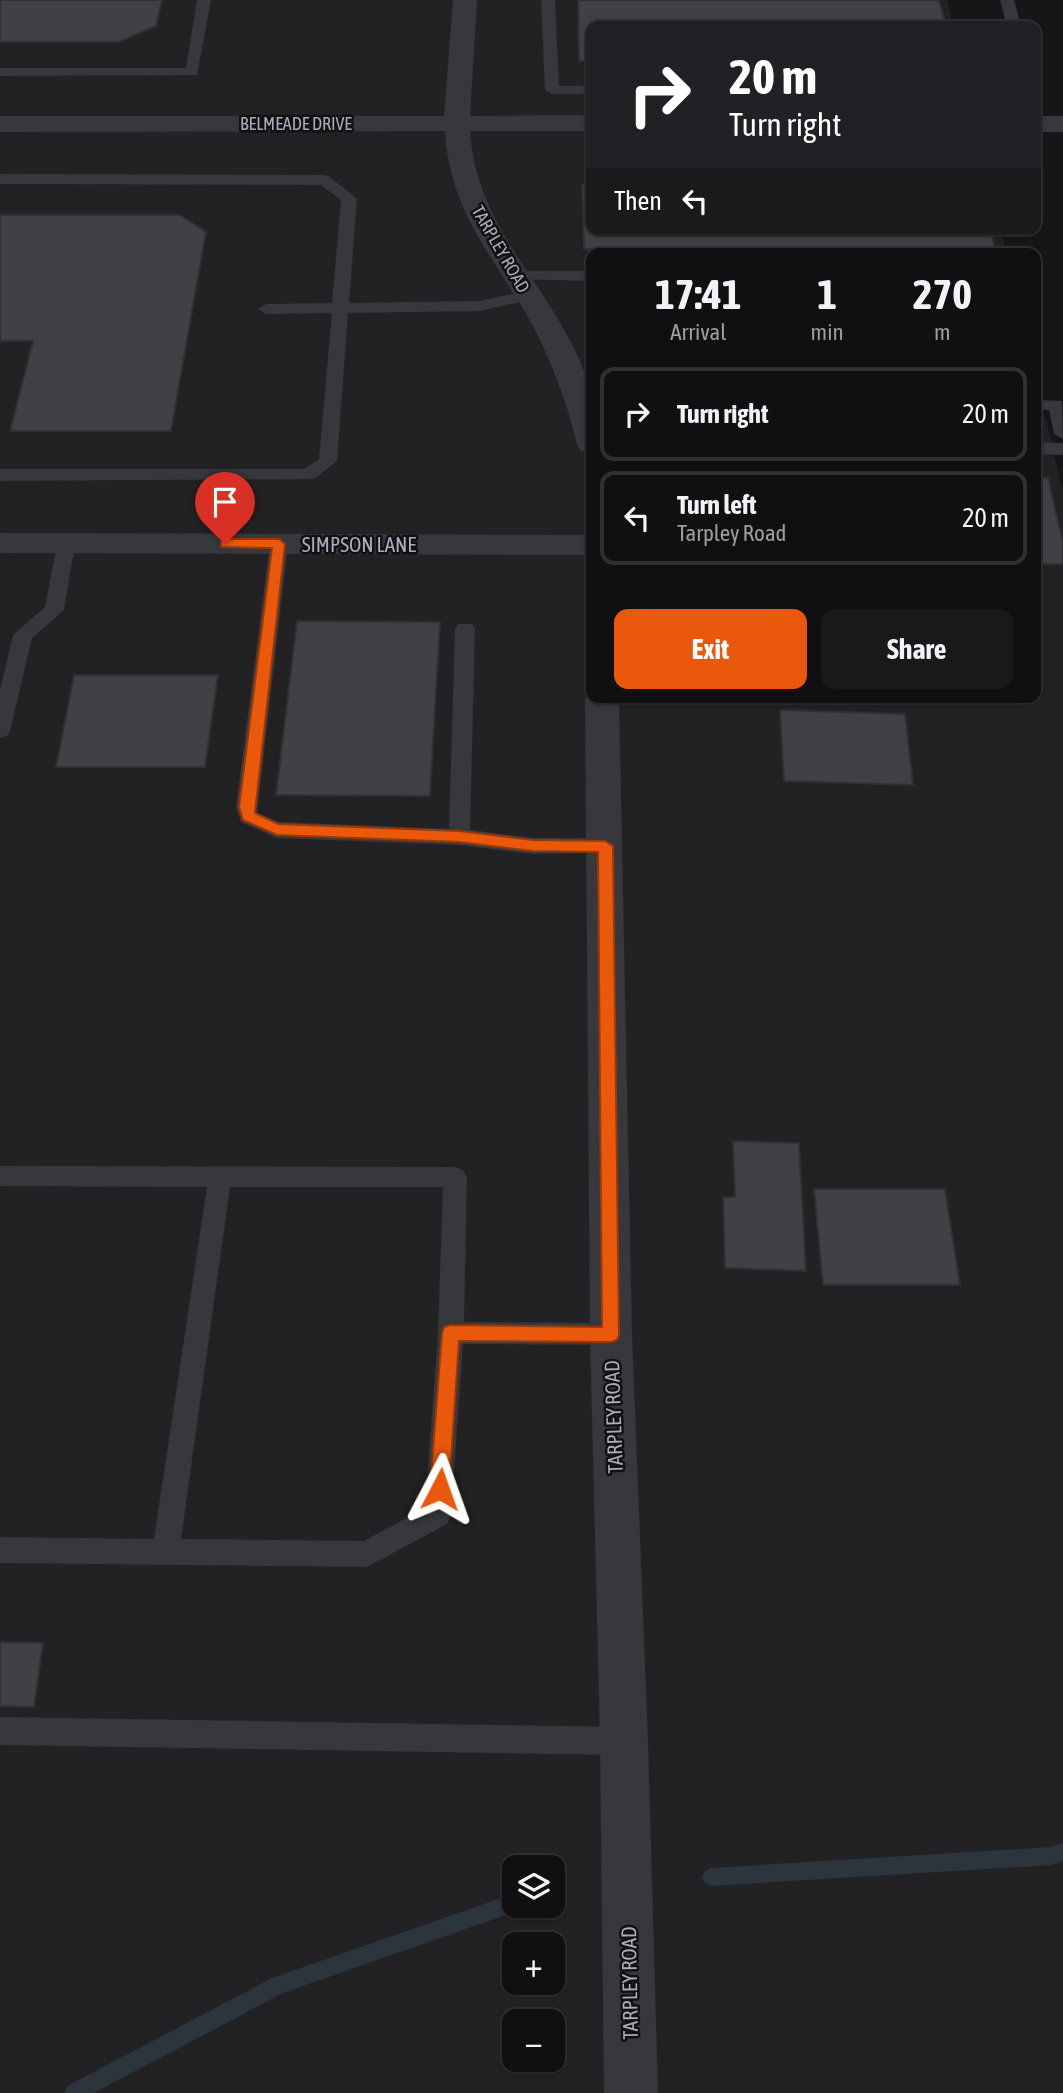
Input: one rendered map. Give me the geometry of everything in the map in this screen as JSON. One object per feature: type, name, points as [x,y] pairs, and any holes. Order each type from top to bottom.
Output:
[{"type":"street","name":"TARPLEY ROAD","points":[[465,0],[458,123],[461,166],[476,211],[554,338],[586,403]]},
{"type":"street","name":"BELMEADE DRIVE","points":[[0,124],[586,123]]},
{"type":"street","name":"SIMPSON LANE","points":[[0,543],[586,545]]},
{"type":"street","name":"TARPLEY ROAD","points":[[602,703],[611,1335],[624,1741],[631,2093]]},
{"type":"lane","points":[[0,72],[192,72],[204,0]]},
{"type":"lane","points":[[548,0],[552,90],[586,90]]},
{"type":"lane","points":[[1007,0],[1013,21]]},
{"type":"lane","points":[[0,178],[325,180],[349,198],[328,461],[308,475],[0,475]]},
{"type":"lane","points":[[265,309],[481,306],[520,286],[586,277]]},
{"type":"lane","points":[[1041,405],[1056,405],[1063,433]]},
{"type":"lane","points":[[1041,448],[1063,449]]},
{"type":"lane","points":[[0,732],[23,635],[54,610],[65,544]]},
{"type":"lane","points":[[279,544],[246,807],[248,817],[277,830],[459,837],[533,846],[605,846]]},
{"type":"lane","points":[[459,837],[466,629]]},
{"type":"lane","points":[[0,1176],[456,1177],[450,1333],[438,1515],[367,1554],[0,1550]]},
{"type":"lane","points":[[166,1552],[220,1176]]},
{"type":"lane","points":[[450,1333],[611,1335]]},
{"type":"lane","points":[[0,1731],[624,1741]]},
{"type":"shaded area","points":[[0,0],[947,0],[952,21],[586,21],[586,235],[1002,235],[1006,248],[586,248],[586,703],[1041,703],[1041,399],[1063,492],[1063,2093],[0,2093]]},
{"type":"building","points":[[0,0],[162,0],[156,26],[119,42],[0,42]]},
{"type":"building","points":[[578,0],[939,0],[945,21],[586,21],[586,61],[579,61]]},
{"type":"building","points":[[582,185],[586,185],[586,235],[992,235],[995,248],[586,248],[584,249]]},
{"type":"building","points":[[0,215],[180,215],[206,232],[171,431],[10,431],[33,341],[0,341]]},
{"type":"building","points":[[1041,478],[1048,478],[1063,543],[1063,564],[1041,564]]},
{"type":"building","points":[[297,621],[440,622],[430,796],[276,795]]},
{"type":"building","points":[[74,675],[218,675],[205,767],[56,767]]},
{"type":"building","points":[[780,710],[905,714],[913,785],[784,781]]},
{"type":"building","points":[[733,1141],[799,1143],[806,1271],[725,1268],[723,1197],[735,1197]]},
{"type":"building","points":[[814,1189],[945,1189],[960,1285],[823,1285]]},
{"type":"building","points":[[0,1642],[43,1643],[34,1707],[0,1706]]},
{"type":"waterway","points":[[711,1877],[1051,1856],[1063,1852]]},
{"type":"waterway","points":[[74,2093],[279,1985],[502,1907]]},
{"type":"route","points":[[225,544],[279,544],[246,807],[248,817],[277,830],[459,837],[533,846],[605,846],[611,1335],[450,1333],[440,1489]]}]
